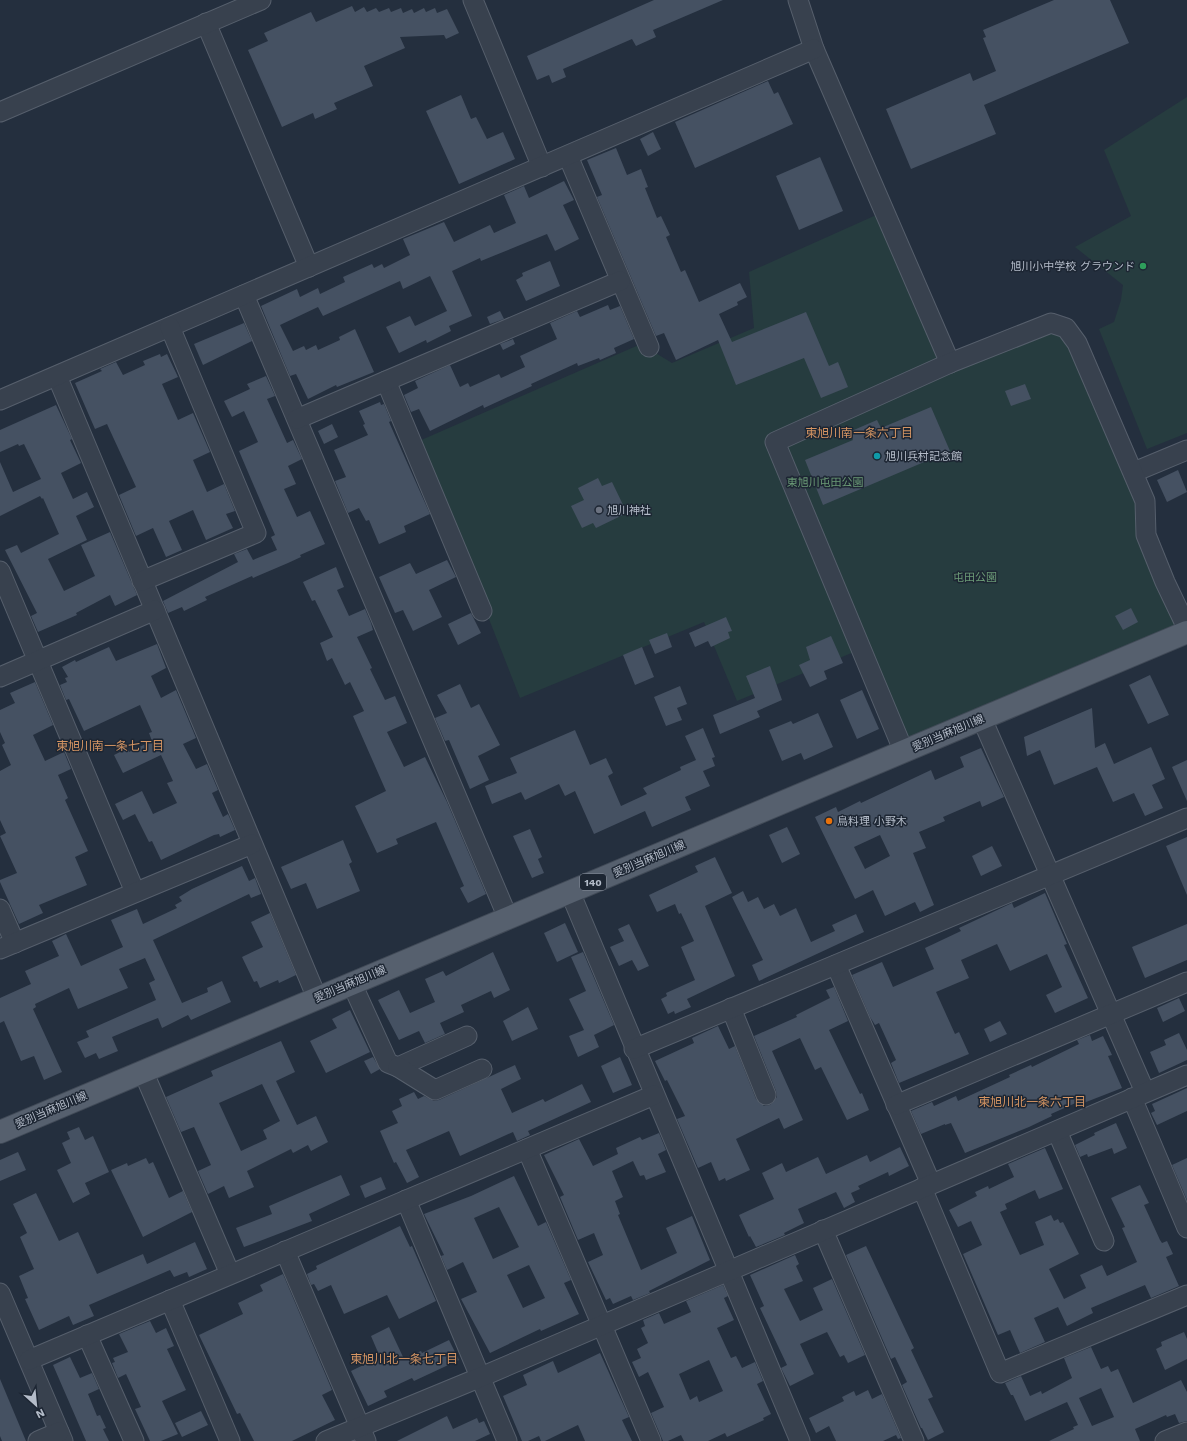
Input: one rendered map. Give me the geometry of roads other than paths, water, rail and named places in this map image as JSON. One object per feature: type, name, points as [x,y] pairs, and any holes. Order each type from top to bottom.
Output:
[{"type":"main road","name":"愛別当麻旭川線","points":[[0,1132],[1187,632]]},
{"type":"street","points":[[0,112],[261,0]]},
{"type":"street","points":[[473,0],[542,167]]},
{"type":"street","points":[[798,0],[814,49],[950,363]]},
{"type":"street","points":[[206,23],[310,267]]},
{"type":"street","points":[[0,400],[814,49]]},
{"type":"street","points":[[568,156],[649,347]]},
{"type":"street","points":[[297,419],[620,281]]},
{"type":"street","points":[[244,295],[508,918]]},
{"type":"street","points":[[904,752],[775,442],[950,363],[1051,323],[1066,328],[1077,343],[1134,472],[1145,501],[1146,535],[1165,582],[1187,628]]},
{"type":"street","points":[[142,581],[256,533],[170,327]]},
{"type":"street","points":[[57,376],[317,998]]},
{"type":"street","points":[[386,381],[482,610]]},
{"type":"street","points":[[1134,472],[1187,450]]},
{"type":"street","points":[[0,571],[135,892]]},
{"type":"street","points":[[0,677],[155,610]]},
{"type":"street","points":[[982,719],[1110,1014],[1187,1228]]},
{"type":"street","points":[[634,1049],[1187,818]]},
{"type":"street","points":[[0,909],[7,946],[252,844]]},
{"type":"street","points":[[570,892],[634,1049],[729,1270],[800,1441]]},
{"type":"street","points":[[836,964],[896,1105],[926,1186],[1000,1373],[1187,1295]]},
{"type":"street","points":[[896,1105],[1187,982]]},
{"type":"street","points":[[352,984],[388,1063],[398,1067],[435,1090],[482,1069]]},
{"type":"street","points":[[731,1008],[766,1095]]},
{"type":"street","points":[[398,1067],[467,1036]]},
{"type":"street","points":[[143,1072],[230,1274]]},
{"type":"street","points":[[326,1441],[363,1434],[481,1377],[1187,1075]]},
{"type":"street","points":[[29,1360],[654,1095]]},
{"type":"street","points":[[1057,1131],[1104,1241]]},
{"type":"street","points":[[527,1149],[651,1441]]},
{"type":"street","points":[[406,1200],[507,1441]]},
{"type":"street","points":[[823,1230],[914,1441]]},
{"type":"street","points":[[285,1251],[363,1434]]},
{"type":"street","points":[[0,1293],[6,1320],[29,1360],[61,1436],[38,1441]]},
{"type":"street","points":[[170,1300],[230,1441]]},
{"type":"street","points":[[87,1335],[134,1441]]},
{"type":"street","points":[[1165,1441],[1187,1432]]},
{"type":"place","name":"旭川小中学校 グラウンド","points":[[1143,266]]},
{"type":"place","name":"旭川兵村記念館","points":[[877,456]]},
{"type":"place","name":"旭川神社","points":[[599,510]]},
{"type":"place","name":"鳥料理 小野木","points":[[829,821]]},
{"type":"district","name":"東旭川南一条六丁目","points":[[859,433]]},
{"type":"district","name":"東旭川南一条七丁目","points":[[110,746]]},
{"type":"district","name":"東旭川北一条六丁目","points":[[1032,1102]]},
{"type":"district","name":"東旭川北一条七丁目","points":[[404,1359]]},
{"type":"park label","name":"東旭川屯田公園","points":[[825,482]]},
{"type":"park label","name":"屯田公園","points":[[975,577]]}]
